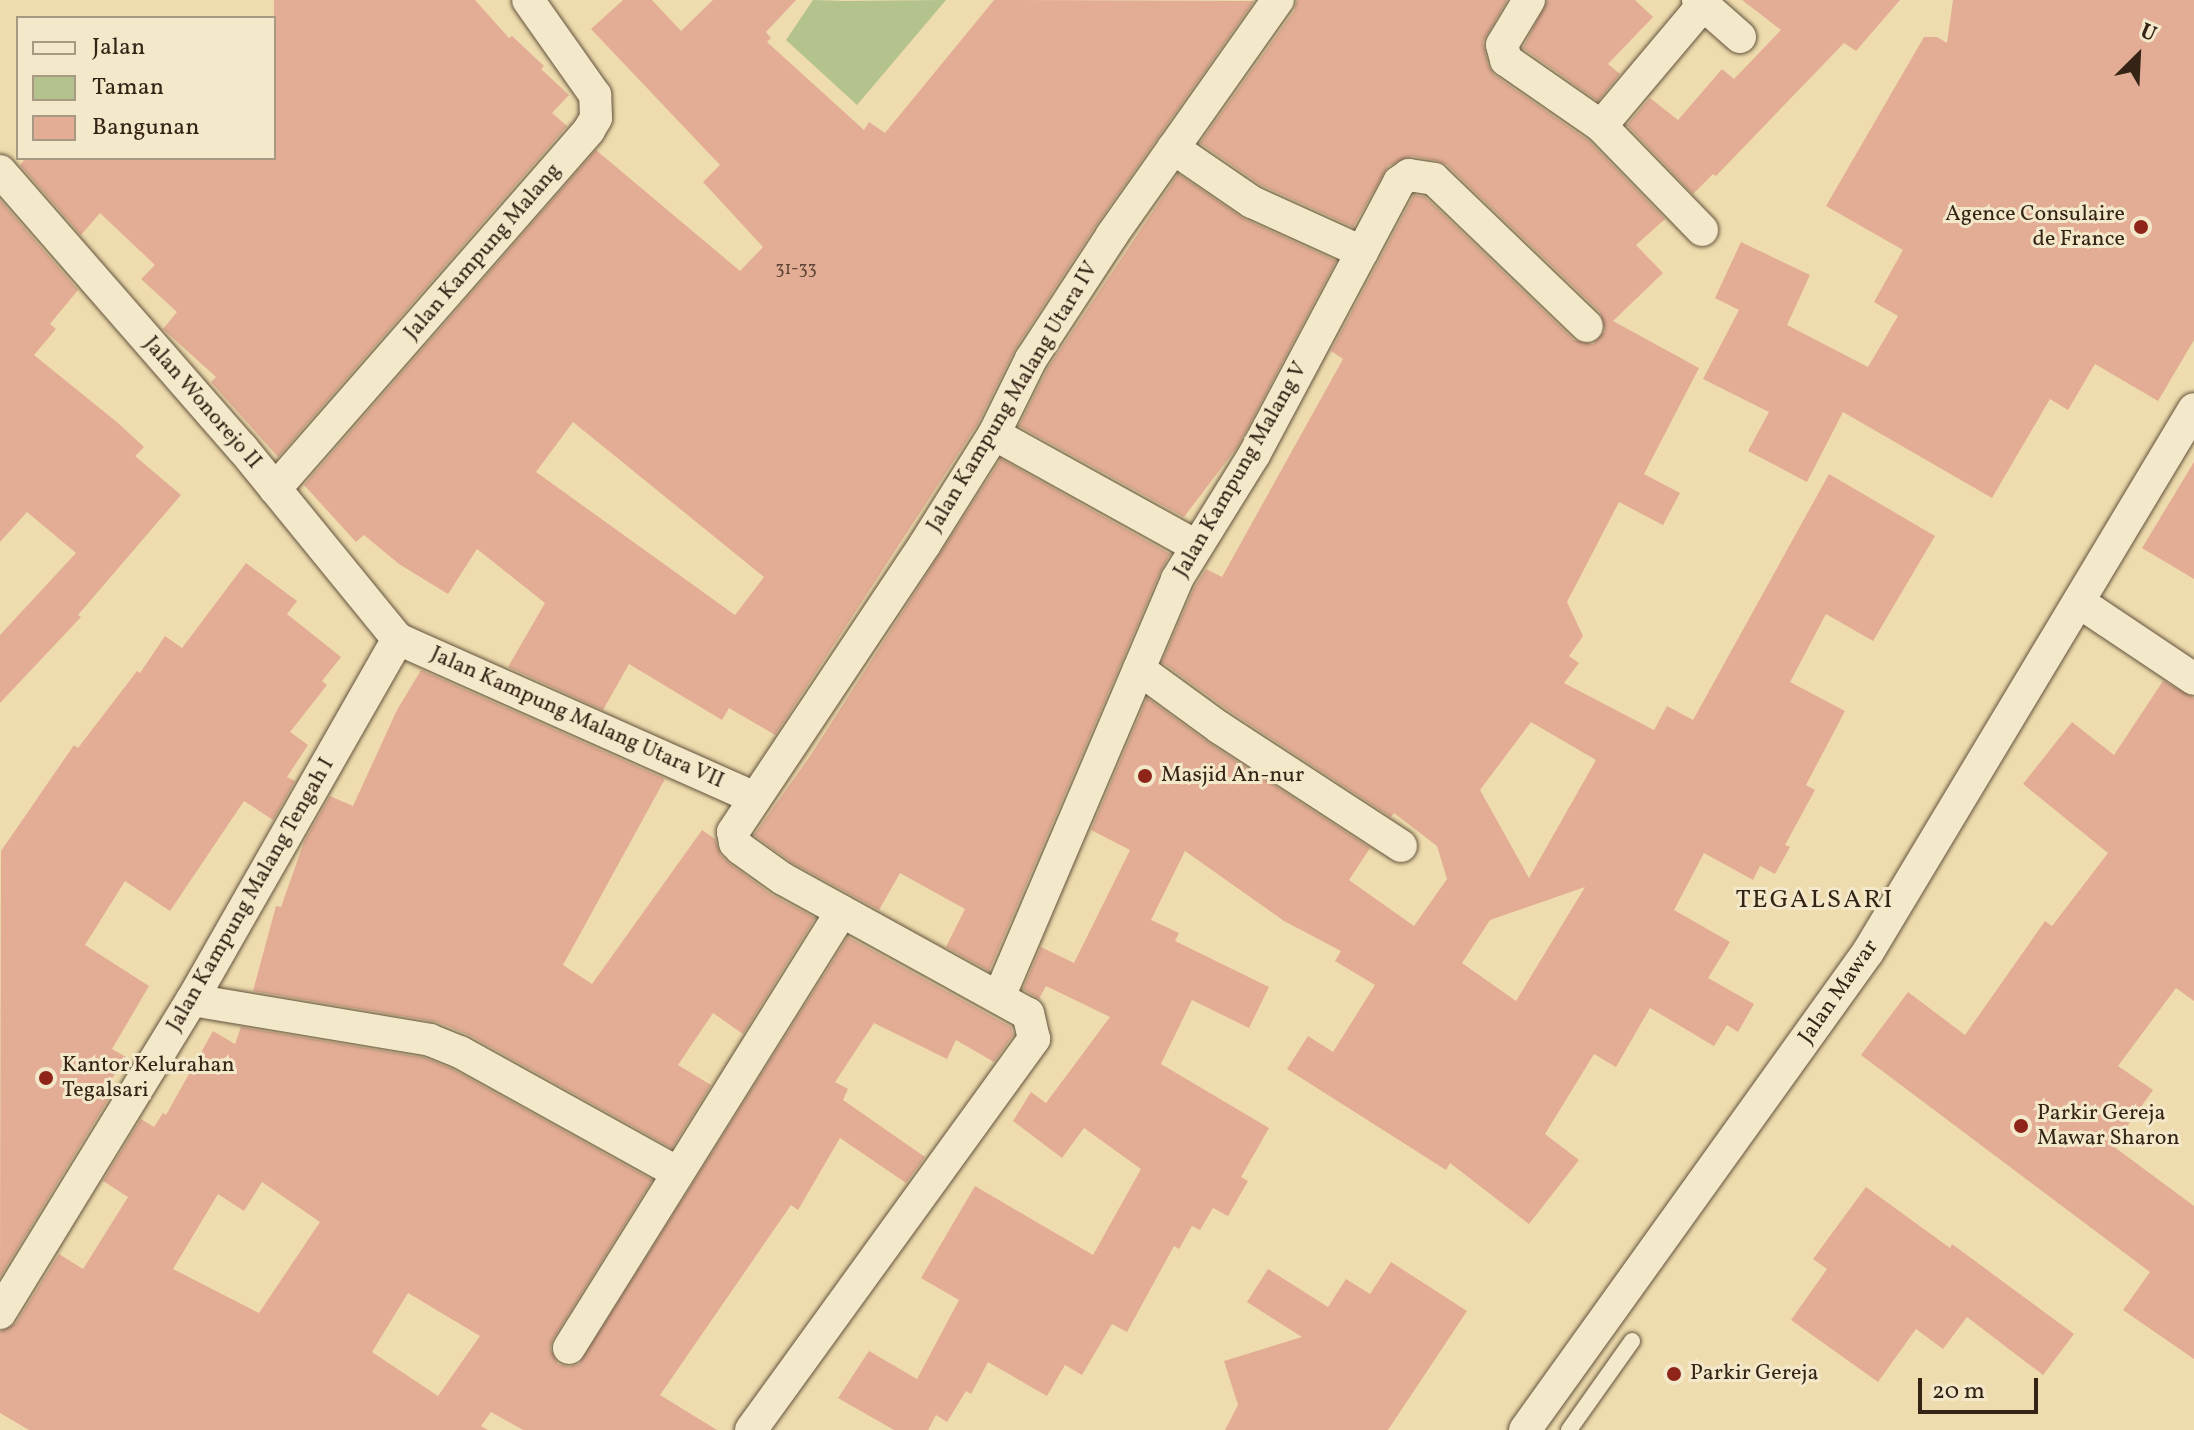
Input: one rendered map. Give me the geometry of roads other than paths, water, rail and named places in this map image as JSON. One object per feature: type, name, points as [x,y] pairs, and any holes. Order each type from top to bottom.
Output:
[{"type":"street","name":"Jalan Kampung Malang","points":[[275,489],[589,130],[596,118],[595,95],[528,0]]},
{"type":"street","name":"Jalan Kampung Malang Utara IV","points":[[751,1430],[1034,1039],[1028,1014],[783,879],[735,843],[733,832],[816,712],[868,625],[925,544],[994,434],[1031,359],[1173,148],[1278,0]]},
{"type":"street","points":[[1529,0],[1502,45],[1501,53],[1506,60],[1601,126],[1702,230]]},
{"type":"street","points":[[1601,126],[1700,2],[1740,37]]},
{"type":"street","points":[[1173,148],[1252,202],[1362,252]]},
{"type":"street","name":"Jalan Wonorejo II","points":[[0,171],[275,489],[398,639]]},
{"type":"street","name":"Jalan Kampung Malang V","points":[[999,997],[1177,579],[1254,455],[1399,182],[1409,175],[1434,179],[1587,326]]},
{"type":"street","name":"Jalan Mawar","points":[[1525,1430],[1868,952],[2194,409]]},
{"type":"street","points":[[994,434],[1196,546]]},
{"type":"street","points":[[2079,602],[2194,679]]},
{"type":"street","name":"Jalan Kampung Malang Utara VII","points":[[398,639],[755,798]]},
{"type":"street","name":"Jalan Kampung Malang Tengah I","points":[[0,1313],[192,1000],[398,639]]},
{"type":"street","points":[[1139,669],[1220,728],[1401,846]]},
{"type":"street","points":[[569,1348],[842,911]]},
{"type":"street","points":[[192,1000],[430,1040],[460,1052],[678,1173]]},
{"type":"lane","points":[[1569,1430],[1632,1341]]},
{"type":"place","name":"Agence Consulaire de France","points":[[2141,227]]},
{"type":"place","name":"Masjid An-nur","points":[[1145,776]]},
{"type":"place","name":"Kantor Kelurahan Tegalsari","points":[[46,1078]]},
{"type":"place","name":"Parkir Gereja Mawar Sharon","points":[[2021,1126]]},
{"type":"place","name":"Parkir Gereja","points":[[1674,1374]]},
{"type":"district","name":"TEGALSARI","points":[[1815,901]]}]
